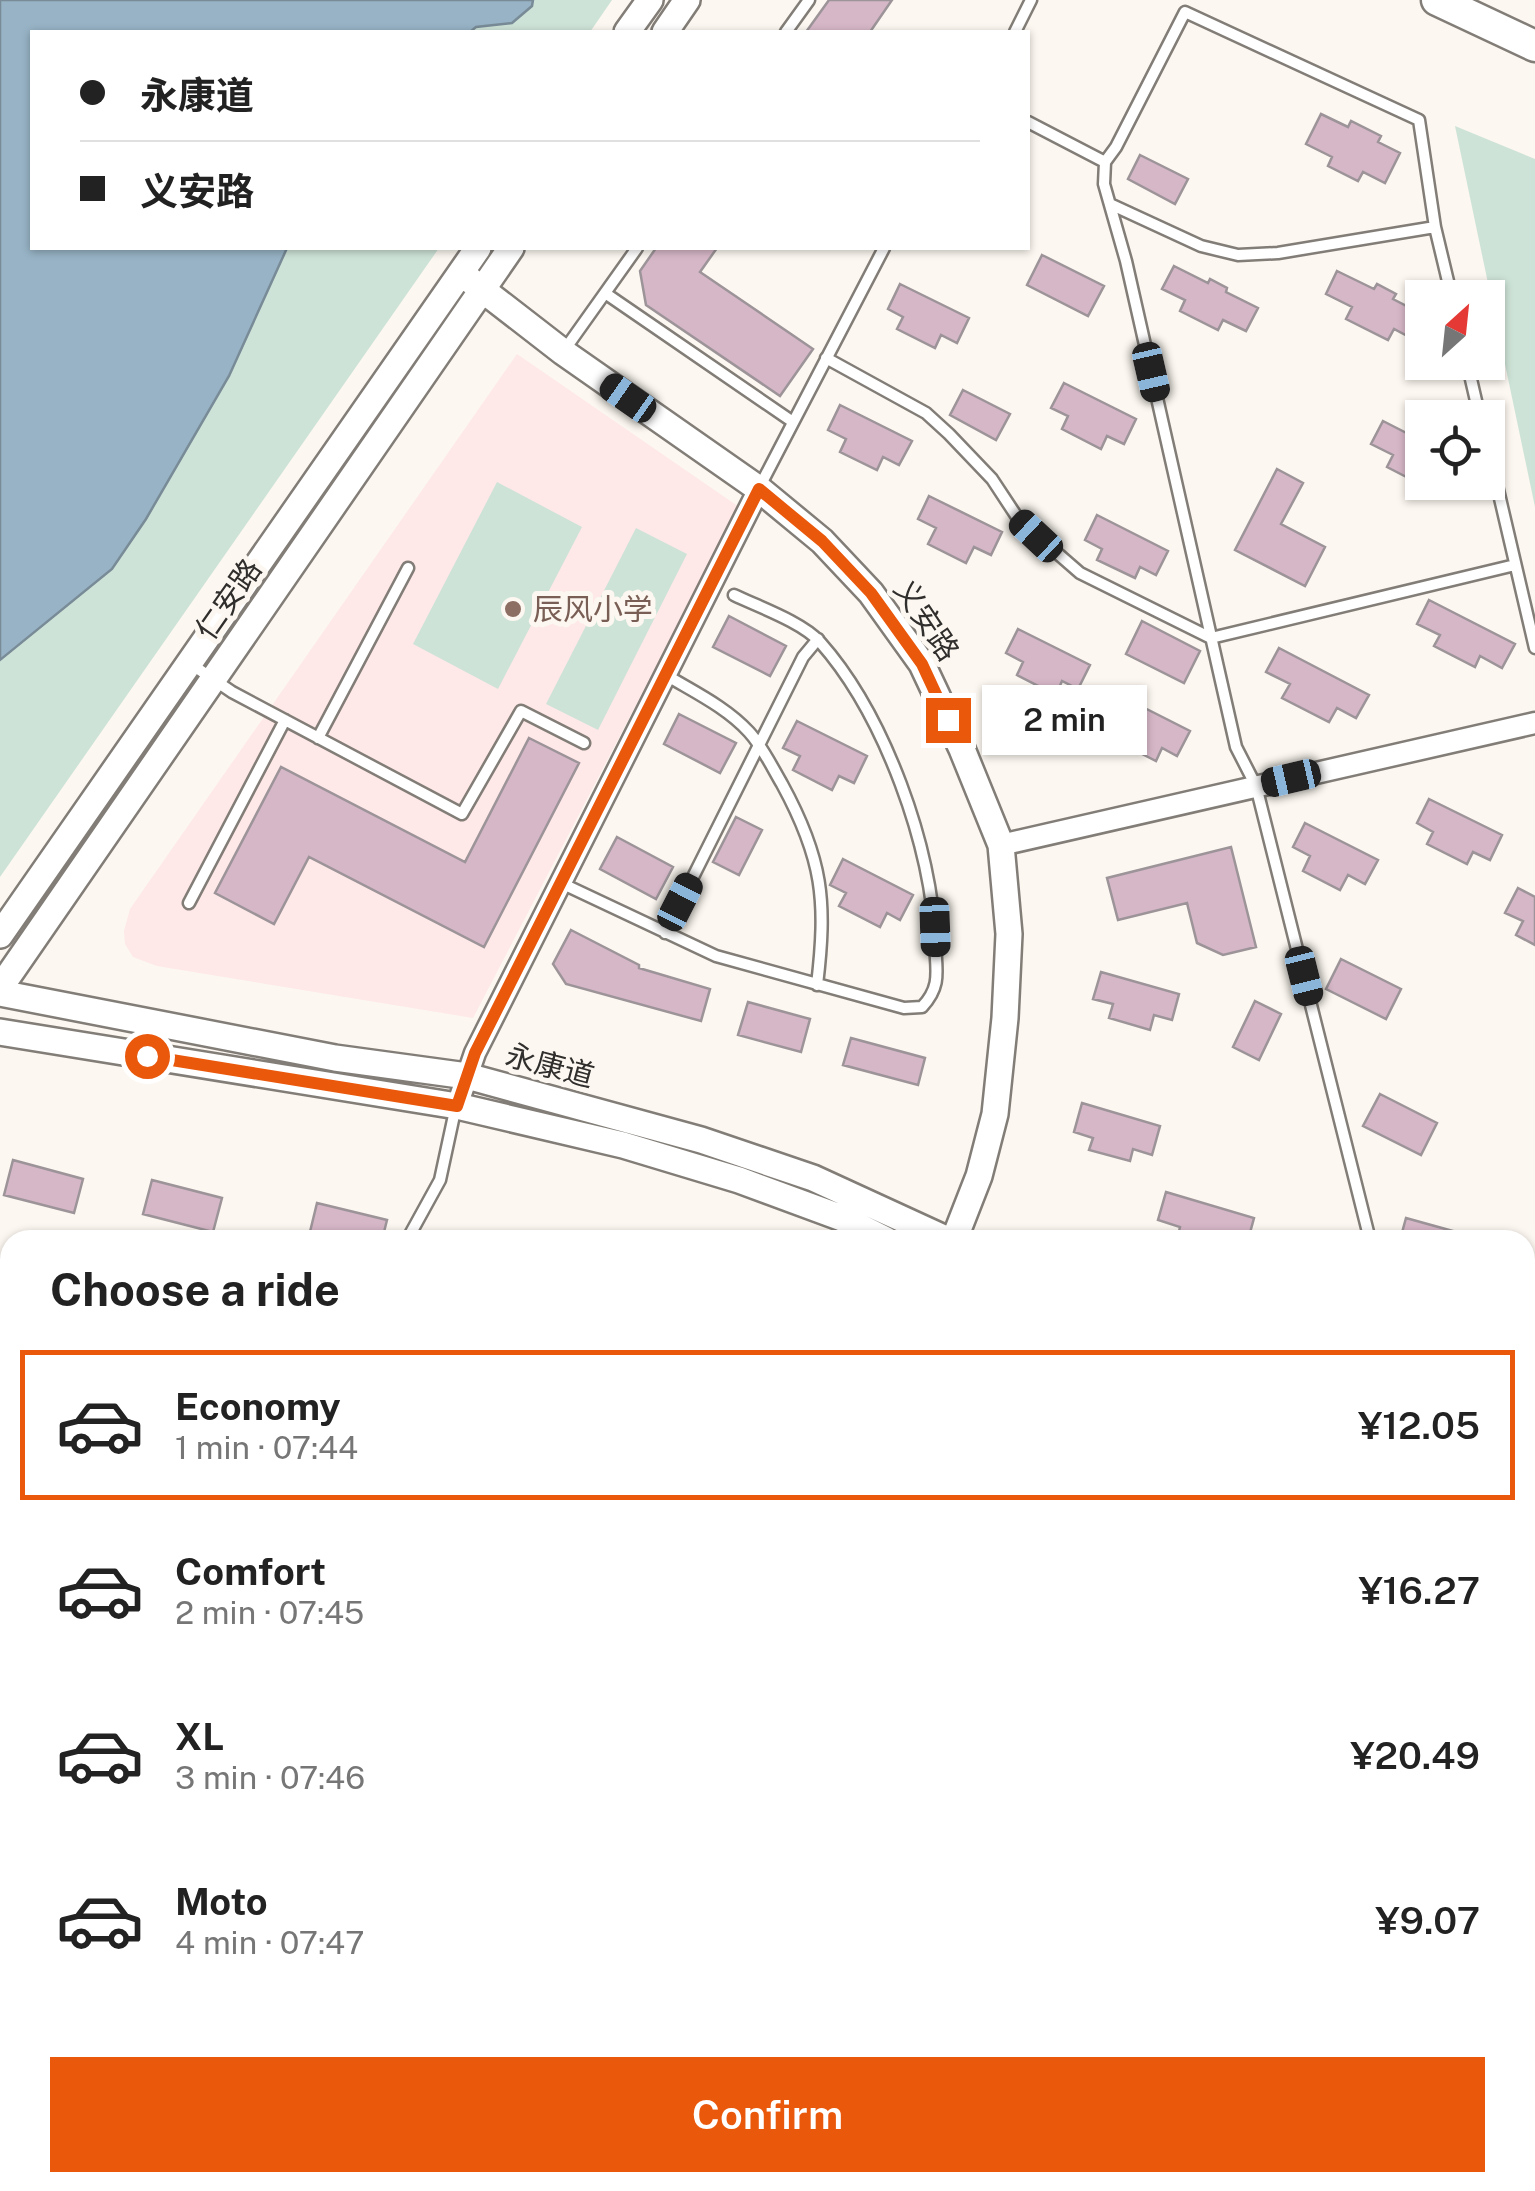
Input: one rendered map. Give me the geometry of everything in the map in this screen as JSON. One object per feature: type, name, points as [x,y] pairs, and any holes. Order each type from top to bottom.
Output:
[{"type":"main road","points":[[1437,0],[1535,46]]},
{"type":"street","points":[[628,30],[650,0]]},
{"type":"street","points":[[666,30],[687,0]]},
{"type":"street","name":"仁安路","points":[[0,935],[477,250]]},
{"type":"street","name":"仁安路","points":[[0,991],[510,250]]},
{"type":"street","name":"义安路","points":[[460,273],[563,352],[759,489],[822,541],[871,593],[922,664],[962,748],[1001,845],[1009,934],[995,1114],[979,1176],[955,1230]]},
{"type":"street","points":[[457,1106],[475,1053],[759,489]]},
{"type":"street","points":[[1001,845],[1535,723]]},
{"type":"street","name":"永康道","points":[[0,991],[335,1058],[467,1076],[701,1140],[813,1178],[929,1230]]},
{"type":"street","name":"永康道","points":[[0,1032],[457,1106],[623,1144],[738,1180],[866,1230]]},
{"type":"lane","points":[[787,30],[808,0]]},
{"type":"lane","points":[[1016,30],[1031,0]]},
{"type":"lane","points":[[1367,1230],[1256,786],[1236,747],[1126,261],[1104,184],[1105,162],[1185,12],[1419,120],[1435,227],[1448,280]]},
{"type":"lane","points":[[1030,123],[1105,162]]},
{"type":"lane","points":[[1110,204],[1201,246],[1238,255],[1278,253],[1435,227]]},
{"type":"lane","points":[[563,352],[636,250]]},
{"type":"lane","points":[[759,489],[883,250]]},
{"type":"lane","points":[[605,293],[793,422]]},
{"type":"lane","points":[[826,358],[926,413],[992,479],[1020,520],[1080,574],[1212,638],[1515,565]]},
{"type":"lane","points":[[1500,500],[1535,648]]},
{"type":"lane","points":[[318,738],[408,568]]},
{"type":"lane","points":[[561,883],[716,956],[904,1008],[922,1008],[933,996],[935,927],[930,884],[915,825],[885,747],[852,686],[818,640],[734,595]]},
{"type":"lane","points":[[665,933],[803,657],[818,640]]},
{"type":"lane","points":[[189,663],[285,720],[462,814],[521,711],[584,743]]},
{"type":"lane","points":[[666,675],[724,710],[750,734],[801,819],[815,859],[821,897],[823,933],[818,985]]},
{"type":"lane","points":[[189,903],[285,720]]},
{"type":"lane","points":[[412,1230],[440,1180],[457,1106]]},
{"type":"shaded area","name":"辰风小学","points":[[517,354],[739,507],[473,1018],[157,966],[133,957],[125,944],[124,931],[130,909]]},
{"type":"green space","points":[[0,0],[612,0],[591,30],[30,30],[30,250],[438,250],[0,877]]},
{"type":"green space","points":[[1455,126],[1535,159],[1535,507],[1505,364],[1505,280],[1487,280]]},
{"type":"green space","points":[[497,482],[582,527],[498,689],[413,644]]},
{"type":"green space","points":[[636,528],[687,554],[598,730],[546,704]]},
{"type":"water","points":[[0,0],[533,0],[532,6],[512,23],[472,30],[30,30],[30,250],[286,250],[229,376],[146,519],[112,569],[0,660]]},
{"type":"building","points":[[829,0],[892,0],[871,30],[807,30]]},
{"type":"building","points":[[1321,114],[1348,127],[1351,121],[1381,136],[1378,142],[1400,153],[1385,183],[1363,172],[1358,181],[1328,166],[1332,157],[1306,144]]},
{"type":"building","points":[[1140,155],[1188,179],[1175,204],[1128,179]]},
{"type":"building","points":[[655,250],[716,250],[700,272],[813,349],[780,396],[646,305],[640,271]]},
{"type":"building","points":[[1042,255],[1104,286],[1088,316],[1027,285]]},
{"type":"building","points":[[1174,266],[1208,283],[1210,279],[1258,308],[1246,331],[1223,320],[1218,330],[1180,311],[1185,300],[1162,289]]},
{"type":"building","points":[[1337,271],[1374,289],[1377,284],[1396,294],[1393,299],[1405,305],[1405,335],[1394,329],[1388,340],[1346,319],[1352,307],[1326,294]]},
{"type":"building","points":[[900,284],[969,318],[957,343],[941,335],[935,348],[897,329],[903,317],[888,309]]},
{"type":"building","points":[[1064,383],[1136,419],[1124,444],[1107,436],[1101,449],[1062,429],[1068,416],[1051,408]]},
{"type":"building","points":[[963,390],[1010,414],[996,440],[950,415]]},
{"type":"building","points":[[840,405],[912,441],[899,465],[883,457],[877,470],[840,452],[846,439],[828,430]]},
{"type":"building","points":[[1383,421],[1405,432],[1405,476],[1387,467],[1393,455],[1371,444]]},
{"type":"building","points":[[1277,469],[1303,483],[1281,524],[1325,547],[1305,586],[1235,550]]},
{"type":"building","points":[[929,496],[1002,532],[991,555],[974,547],[966,563],[928,544],[936,528],[918,519]]},
{"type":"building","points":[[1097,515],[1168,551],[1156,575],[1140,567],[1135,578],[1097,560],[1102,549],[1085,540]]},
{"type":"building","points":[[1429,600],[1515,644],[1502,668],[1480,656],[1475,667],[1434,646],[1440,635],[1417,624]]},
{"type":"building","points":[[729,616],[786,646],[770,676],[713,647]]},
{"type":"building","points":[[1142,621],[1200,651],[1184,683],[1126,654]]},
{"type":"building","points":[[1018,629],[1090,665],[1078,689],[1062,681],[1056,695],[1017,675],[1023,662],[1006,653]]},
{"type":"building","points":[[1279,648],[1369,695],[1356,718],[1337,708],[1329,722],[1282,698],[1290,684],[1266,672]]},
{"type":"building","points":[[1119,695],[1190,731],[1177,756],[1162,748],[1156,761],[1119,742],[1125,730],[1106,720]]},
{"type":"building","points":[[679,714],[736,743],[720,773],[664,744]]},
{"type":"building","points":[[797,721],[867,756],[854,783],[839,776],[832,790],[793,770],[800,756],[783,748]]},
{"type":"building","points":[[529,738],[579,763],[484,947],[309,857],[274,924],[215,893],[281,767],[465,862]]},
{"type":"building","points":[[1429,799],[1502,835],[1490,860],[1473,852],[1467,864],[1427,844],[1433,832],[1417,823]]},
{"type":"building","points":[[736,817],[762,830],[739,875],[713,862]]},
{"type":"building","points":[[1305,823],[1378,860],[1365,884],[1348,875],[1340,890],[1303,871],[1310,856],[1293,847]]},
{"type":"building","points":[[617,837],[673,867],[656,899],[600,869]]},
{"type":"building","points":[[1231,847],[1256,947],[1223,955],[1197,943],[1187,903],[1118,920],[1107,878]]},
{"type":"building","points":[[843,859],[913,895],[900,920],[887,913],[880,927],[839,906],[846,893],[830,885]]},
{"type":"building","points":[[1518,888],[1535,897],[1535,945],[1516,935],[1523,921],[1505,913]]},
{"type":"building","points":[[571,930],[639,968],[710,989],[701,1021],[566,984],[553,964]]},
{"type":"building","points":[[1341,959],[1401,989],[1386,1019],[1326,989]]},
{"type":"building","points":[[1101,972],[1179,994],[1172,1020],[1154,1015],[1150,1030],[1109,1018],[1113,1004],[1093,999]]},
{"type":"building","points":[[1255,1001],[1281,1014],[1259,1060],[1233,1047]]},
{"type":"building","points":[[748,1002],[810,1019],[801,1052],[738,1035]]},
{"type":"building","points":[[851,1038],[925,1058],[918,1085],[843,1065]]},
{"type":"building","points":[[1380,1094],[1437,1123],[1421,1155],[1363,1126]]},
{"type":"building","points":[[1082,1103],[1160,1126],[1152,1155],[1133,1149],[1130,1161],[1089,1150],[1093,1138],[1074,1132]]},
{"type":"building","points":[[13,1160],[83,1179],[74,1213],[4,1195]]},
{"type":"building","points":[[152,1180],[222,1198],[214,1230],[143,1214]]},
{"type":"building","points":[[1166,1192],[1254,1218],[1251,1230],[1179,1230],[1180,1227],[1158,1220]]},
{"type":"building","points":[[317,1203],[387,1220],[384,1230],[310,1230]]},
{"type":"building","points":[[1406,1218],[1449,1230],[1403,1230]]},
{"type":"place","name":"辰风小学","points":[[513,609]]},
{"type":"route","points":[[147,1056],[457,1106],[475,1053],[759,489],[822,541],[871,593],[922,664],[948,720]]}]
